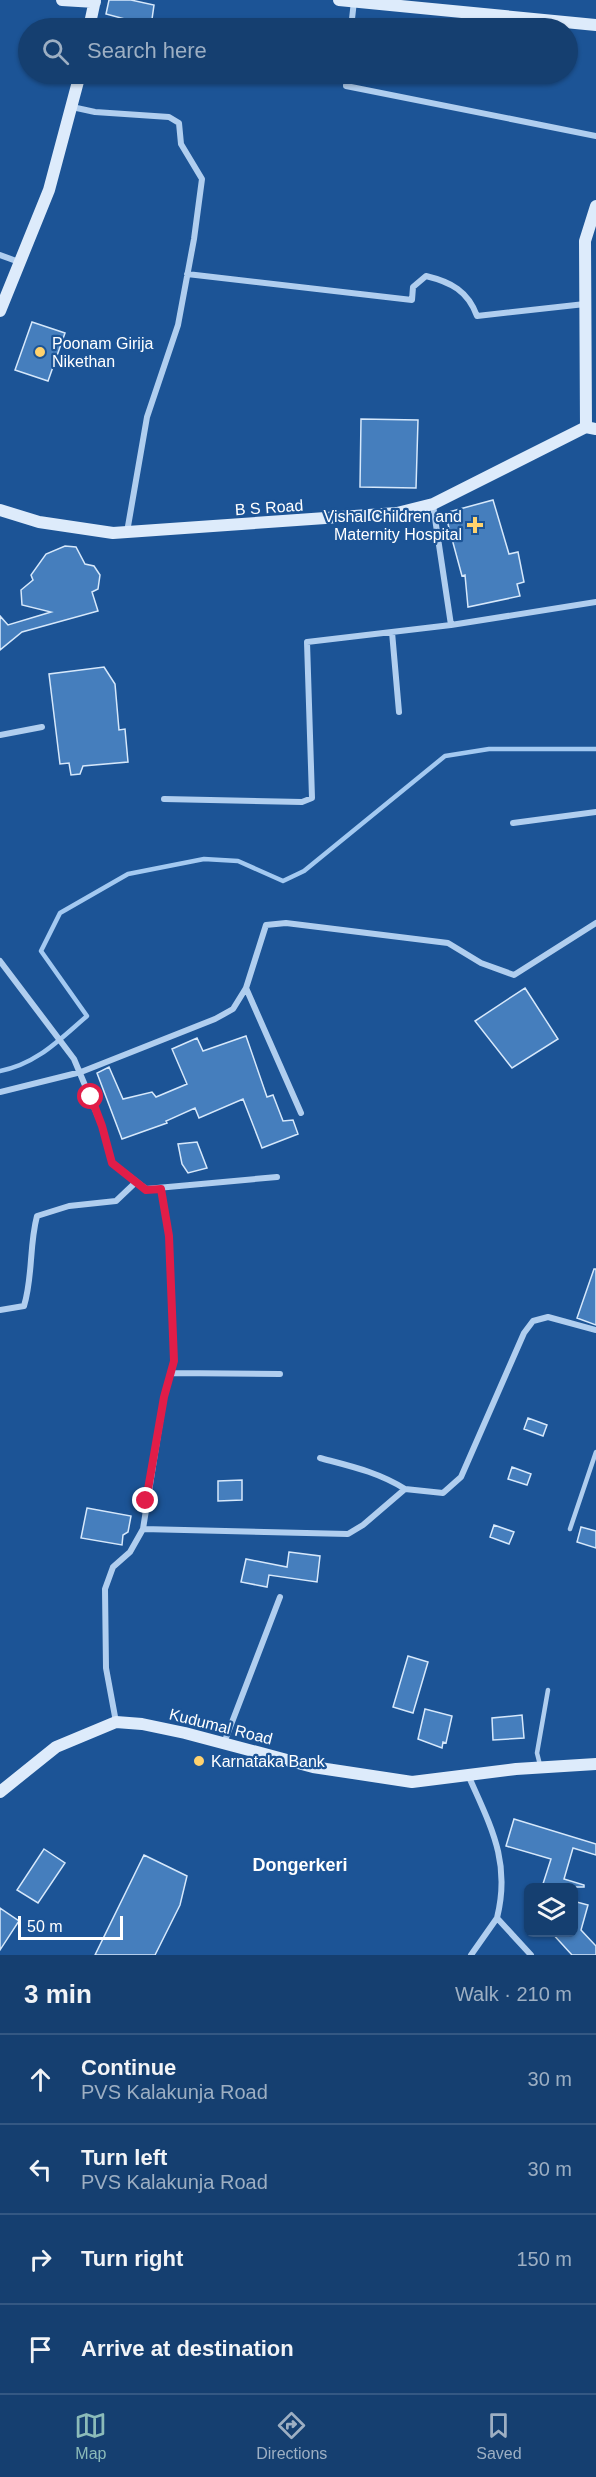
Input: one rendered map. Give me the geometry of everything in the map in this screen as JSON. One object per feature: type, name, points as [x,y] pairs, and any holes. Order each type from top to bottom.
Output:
[{"type":"street","points":[[62,0],[95,1],[91,18]]},
{"type":"street","points":[[339,0],[522,18]]},
{"type":"street","points":[[352,18],[353,2]]},
{"type":"street","points":[[578,23],[596,25]]},
{"type":"street","points":[[0,310],[49,190],[78,84]]},
{"type":"street","points":[[346,84],[346,86],[596,136]]},
{"type":"street","points":[[72,107],[95,112],[169,117],[179,123],[181,144],[202,179],[178,325],[147,417],[127,533]]},
{"type":"street","points":[[591,428],[585,303],[591,287],[585,241],[593,224],[596,206]]},
{"type":"street","points":[[0,255],[19,262]]},
{"type":"street","points":[[187,274],[412,300],[413,287],[426,276],[460,288],[472,302],[477,316],[585,303]]},
{"type":"street","name":"B S Road","points":[[0,510],[39,522],[127,533],[354,518],[397,513],[433,504],[591,428]]},
{"type":"street","points":[[433,504],[451,626]]},
{"type":"street","points":[[164,799],[302,802],[312,798],[307,642],[451,626],[596,602]]},
{"type":"street","points":[[392,632],[399,712]]},
{"type":"street","points":[[0,735],[42,727]]},
{"type":"street","points":[[513,823],[596,812]]},
{"type":"street","points":[[0,1092],[81,1072],[215,1019],[233,1009],[246,988],[266,925],[286,923],[448,943],[481,963],[514,975],[596,923]]},
{"type":"street","points":[[0,961],[74,1059],[102,1126],[112,1163],[146,1190],[277,1177]]},
{"type":"street","points":[[246,988],[301,1113]]},
{"type":"street","points":[[0,1310],[24,1306],[29,1289],[33,1230],[37,1216],[69,1206],[116,1201],[136,1182]]},
{"type":"street","points":[[116,1722],[106,1668],[105,1589],[113,1567],[130,1552],[144,1529],[162,1408],[172,1373],[174,1332],[169,1236],[161,1189]]},
{"type":"street","points":[[320,1458],[369,1471],[405,1489],[443,1493],[461,1477],[524,1333],[533,1321],[548,1317],[596,1330]]},
{"type":"street","points":[[172,1373],[280,1374]]},
{"type":"street","points":[[144,1529],[348,1534],[363,1526],[405,1489]]},
{"type":"street","points":[[224,1743],[280,1597]]},
{"type":"street","name":"Kudumal Road","points":[[0,1792],[56,1747],[116,1722],[142,1724],[313,1767],[412,1782],[541,1767],[596,1764]]},
{"type":"street","points":[[468,1777],[499,1851],[503,1895],[497,1918],[471,1955]]},
{"type":"street","points":[[497,1918],[531,1955]]},
{"type":"lane","points":[[570,1529],[596,1452]]},
{"type":"lane","points":[[541,1767],[537,1753],[548,1690]]},
{"type":"building","points":[[109,0],[131,0],[154,5],[152,18],[121,18],[106,14]]},
{"type":"building","name":"Poonam Girija Nikethan","points":[[32,322],[65,333],[48,381],[15,370]]},
{"type":"building","points":[[361,419],[418,420],[416,488],[360,487]]},
{"type":"building","points":[[493,500],[509,554],[518,552],[524,582],[517,584],[520,596],[468,607],[465,575],[462,576],[445,513]]},
{"type":"building","points":[[65,546],[76,547],[85,564],[94,566],[100,575],[98,589],[92,592],[98,611],[22,632],[0,650],[0,616],[8,625],[51,612],[22,605],[21,590],[33,580],[31,575],[46,554]]},
{"type":"building","points":[[104,667],[115,684],[119,730],[125,729],[128,762],[83,766],[80,774],[71,775],[69,763],[60,764],[49,674]]},
{"type":"building","points":[[525,988],[558,1039],[512,1068],[475,1021]]},
{"type":"building","points":[[246,1036],[267,1097],[273,1095],[283,1121],[293,1120],[298,1134],[262,1148],[243,1099],[199,1118],[195,1108],[166,1121],[167,1123],[122,1139],[97,1073],[109,1067],[123,1099],[152,1092],[156,1097],[187,1084],[172,1049],[197,1038],[203,1051]]},
{"type":"building","points":[[197,1142],[207,1168],[188,1173],[182,1164],[178,1144]]},
{"type":"building","points":[[594,1269],[596,1269],[596,1325],[577,1318]]},
{"type":"building","points":[[528,1418],[547,1425],[543,1436],[524,1429]]},
{"type":"building","points":[[512,1467],[531,1474],[527,1485],[508,1479]]},
{"type":"building","points":[[242,1480],[242,1500],[218,1501],[218,1481]]},
{"type":"building","points":[[87,1508],[131,1516],[128,1532],[123,1535],[122,1545],[81,1538]]},
{"type":"building","points":[[494,1525],[514,1532],[509,1544],[490,1537]]},
{"type":"building","points":[[581,1527],[596,1531],[596,1548],[577,1542]]},
{"type":"building","points":[[289,1552],[320,1556],[317,1582],[269,1575],[267,1587],[241,1582],[246,1559],[287,1567]]},
{"type":"building","points":[[408,1656],[428,1662],[413,1713],[393,1707]]},
{"type":"building","points":[[425,1709],[452,1716],[446,1743],[443,1742],[442,1748],[418,1739]]},
{"type":"building","points":[[522,1715],[524,1738],[493,1740],[492,1718]]},
{"type":"building","points":[[514,1819],[596,1844],[596,1855],[573,1848],[564,1879],[577,1883],[543,1883],[551,1859],[506,1846]]},
{"type":"building","points":[[44,1849],[65,1863],[38,1903],[17,1890]]},
{"type":"building","points":[[144,1855],[187,1876],[180,1905],[155,1955],[95,1955]]},
{"type":"building","points":[[578,1902],[588,1905],[581,1930],[596,1946],[596,1955],[572,1955],[556,1937],[578,1937]]},
{"type":"building","points":[[0,1908],[19,1921],[0,1950]]},
{"type":"waterway","points":[[0,1071],[37,1057],[87,1016],[41,951],[60,913],[128,874],[204,859],[238,861],[283,881],[304,871],[445,756],[489,749],[596,749]]},
{"type":"place","name":"Poonam Girija Nikethan","points":[[40,352]]},
{"type":"place","name":"Vishal Children and Maternity Hospital","points":[[475,525]]},
{"type":"place","name":"Karnataka Bank","points":[[199,1761]]},
{"type":"district","name":"Dongerkeri","points":[[300,1865]]},
{"type":"route","points":[[91,1097],[112,1163],[146,1190],[161,1189],[169,1236],[174,1361],[164,1397],[146,1501]]}]
